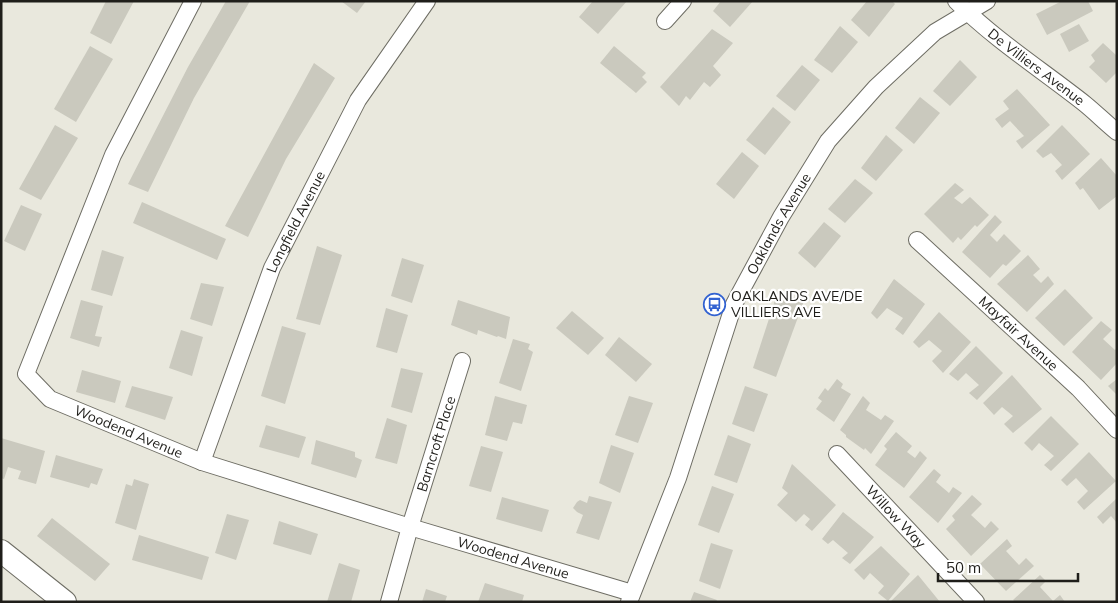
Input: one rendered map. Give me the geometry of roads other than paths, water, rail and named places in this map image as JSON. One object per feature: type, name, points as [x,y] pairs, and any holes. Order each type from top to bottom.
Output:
[{"type":"main road","points":[[1,552],[65,602]]},
{"type":"street","name":"Woodend Avenue","points":[[193,1],[113,155],[26,374],[50,400],[202,462],[410,526],[630,597]]},
{"type":"street","name":"Longfield Avenue","points":[[202,462],[272,268],[358,100],[427,1]]},
{"type":"street","points":[[665,20],[683,1]]},
{"type":"street","name":"Oaklands Avenue","points":[[630,597],[678,478],[734,304],[781,217],[828,141],[876,87],[962,7],[987,1]]},
{"type":"street","name":"De Villiers Avenue","points":[[962,7],[1014,51],[1085,104],[1117,132]]},
{"type":"street","name":"Mayfair Avenue","points":[[917,240],[1078,388],[1117,430]]},
{"type":"street","name":"Barncroft Place","points":[[389,602],[410,526],[462,361]]},
{"type":"street","name":"Willow Way","points":[[837,454],[976,602]]},
{"type":"place","name":"OAKLANDS AVE/DE VILLIERS AVE","points":[[715,304]]}]
